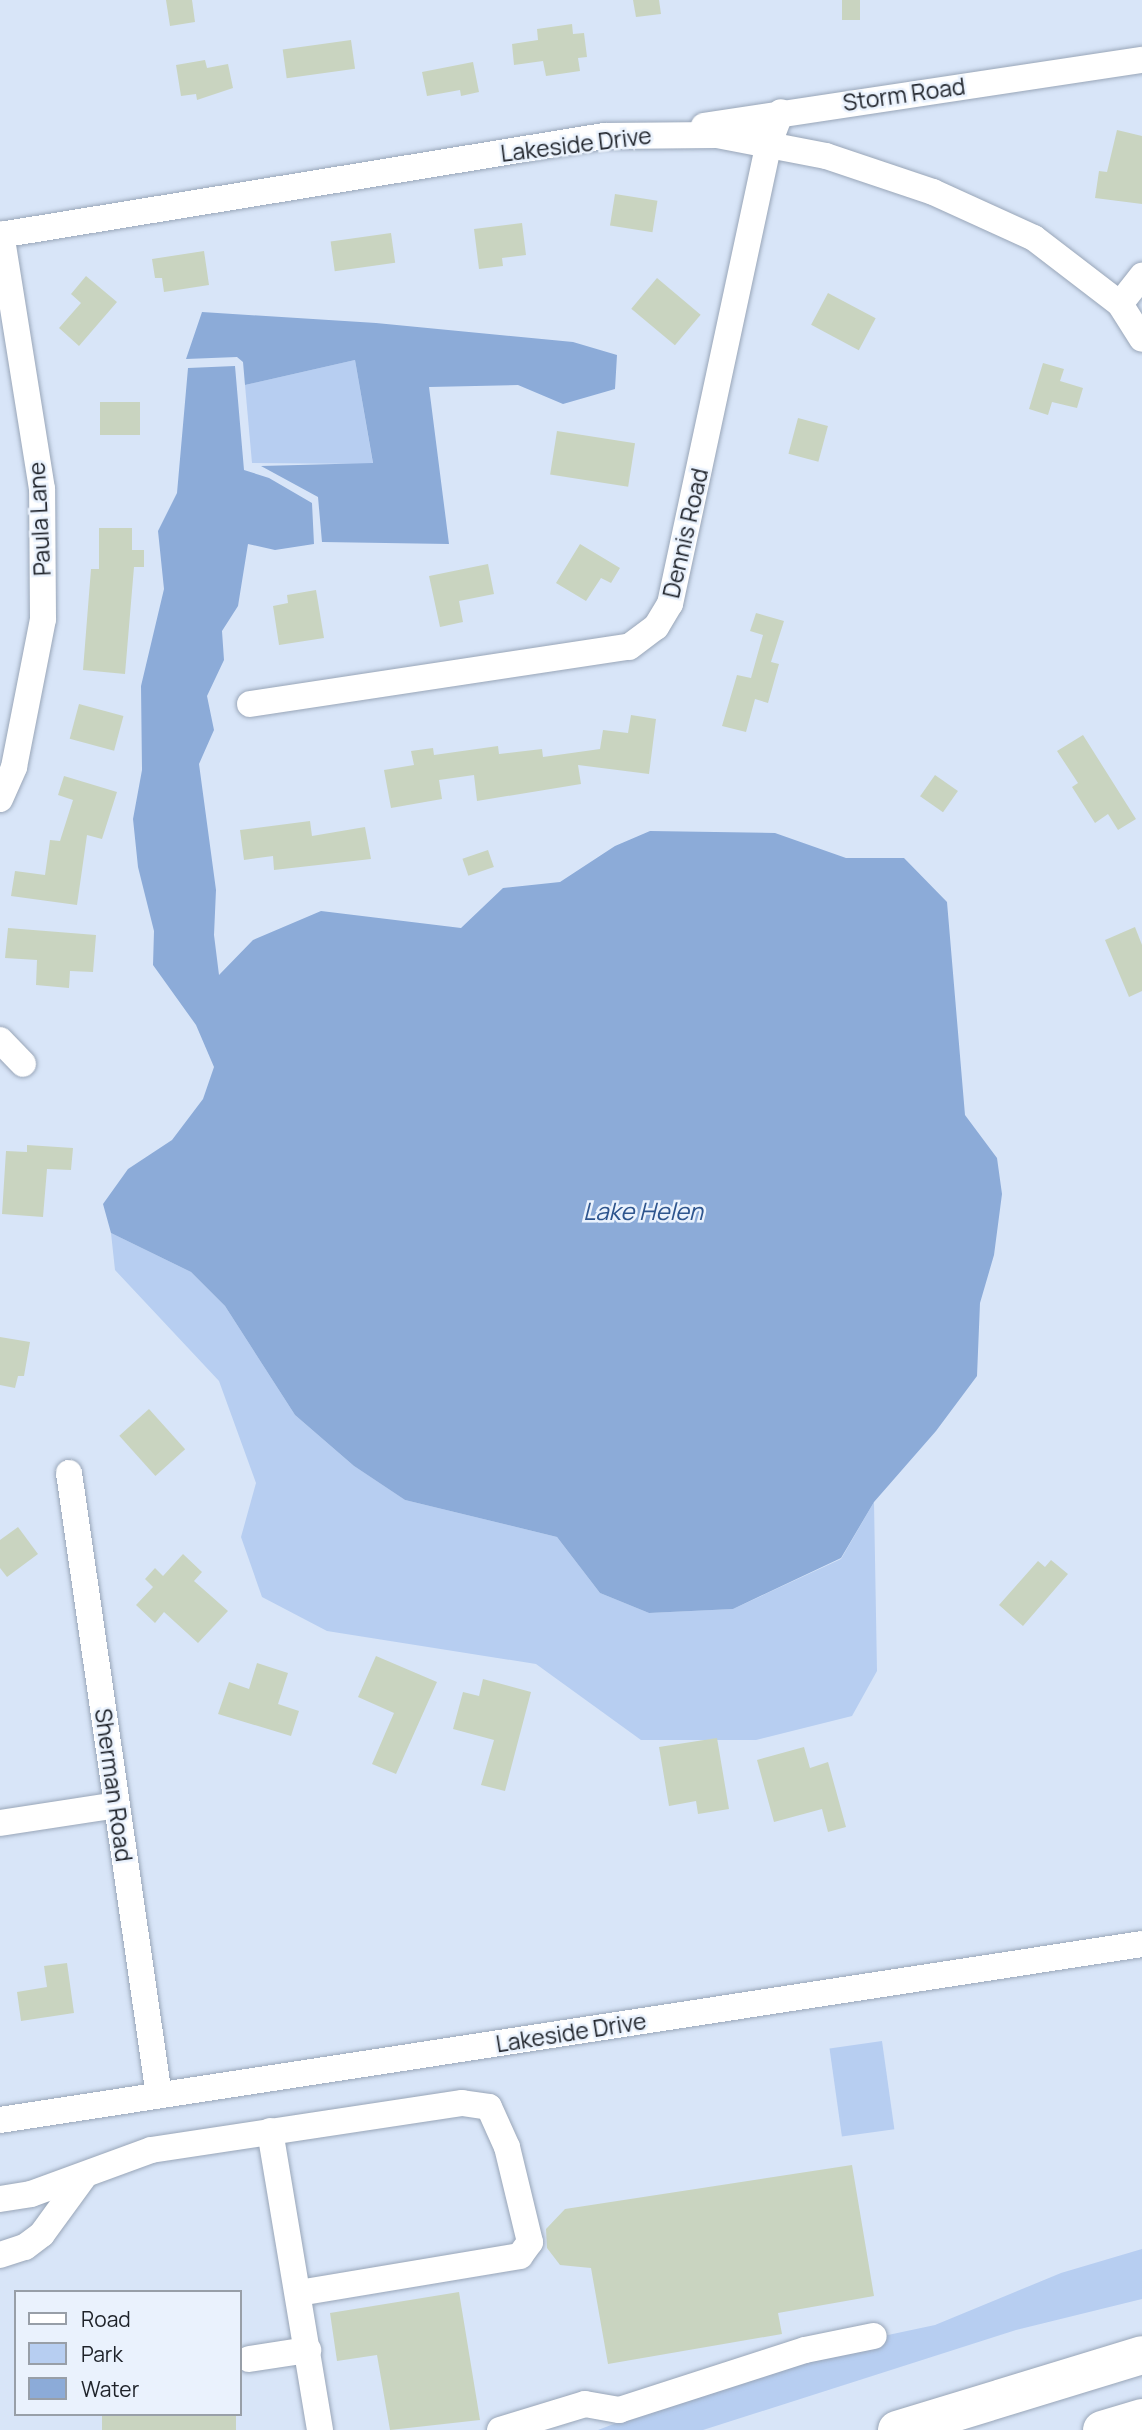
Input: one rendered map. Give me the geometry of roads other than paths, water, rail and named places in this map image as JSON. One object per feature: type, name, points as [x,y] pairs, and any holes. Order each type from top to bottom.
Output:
[{"type":"highway","points":[[897,2430],[1142,2355]]},
{"type":"highway","points":[[1102,2430],[1142,2418]]},
{"type":"street","name":"Storm Road","points":[[667,133],[781,112],[1142,60]]},
{"type":"street","name":"Dennis Road","points":[[250,704],[629,647],[656,627],[670,604],[769,143],[781,112]]},
{"type":"street","name":"Lakeside Drive","points":[[1,235],[604,136],[667,133],[769,143],[827,156],[933,192],[1034,238],[1120,304],[1142,339]]},
{"type":"street","name":"Paula Lane","points":[[0,799],[14,767],[43,619],[42,489],[1,235]]},
{"type":"street","points":[[1120,304],[1142,276]]},
{"type":"street","points":[[0,1040],[23,1063]]},
{"type":"street","name":"Sherman Road","points":[[69,1473],[159,2096]]},
{"type":"street","points":[[0,1823],[117,1805]]},
{"type":"street","name":"Lakeside Drive","points":[[0,2120],[1142,1944]]},
{"type":"street","points":[[0,2199],[85,2175],[151,2150],[462,2103],[489,2107],[507,2147],[530,2242],[520,2256],[298,2292]]},
{"type":"street","points":[[270,2131],[320,2430]]},
{"type":"street","points":[[0,2255],[25,2247],[42,2234],[85,2175]]},
{"type":"street","points":[[500,2430],[585,2404],[619,2410],[805,2350],[874,2336]]},
{"type":"street","points":[[249,2359],[308,2350]]},
{"type":"water","points":[[202,312],[376,323],[573,342],[617,355],[615,389],[563,404],[518,385],[429,387],[449,544],[322,542],[318,497],[261,466],[373,463],[355,360],[245,385],[243,362],[237,357],[186,359]]},
{"type":"water","name":"Lake Helen","points":[[235,366],[244,470],[269,478],[312,503],[314,544],[275,550],[248,544],[238,606],[222,631],[224,660],[207,696],[214,730],[199,764],[216,890],[214,935],[219,975],[253,940],[321,911],[461,928],[503,888],[560,882],[615,846],[650,831],[775,833],[846,858],[904,858],[947,902],[965,1115],[997,1158],[1002,1194],[994,1255],[980,1303],[977,1376],[936,1431],[874,1502],[841,1558],[733,1609],[649,1613],[600,1593],[557,1537],[405,1500],[354,1466],[295,1415],[225,1306],[191,1272],[111,1233],[103,1204],[128,1169],[172,1140],[203,1099],[214,1067],[196,1025],[153,965],[154,931],[138,867],[133,819],[142,770],[141,686],[164,589],[158,531],[177,493],[188,368]]}]
